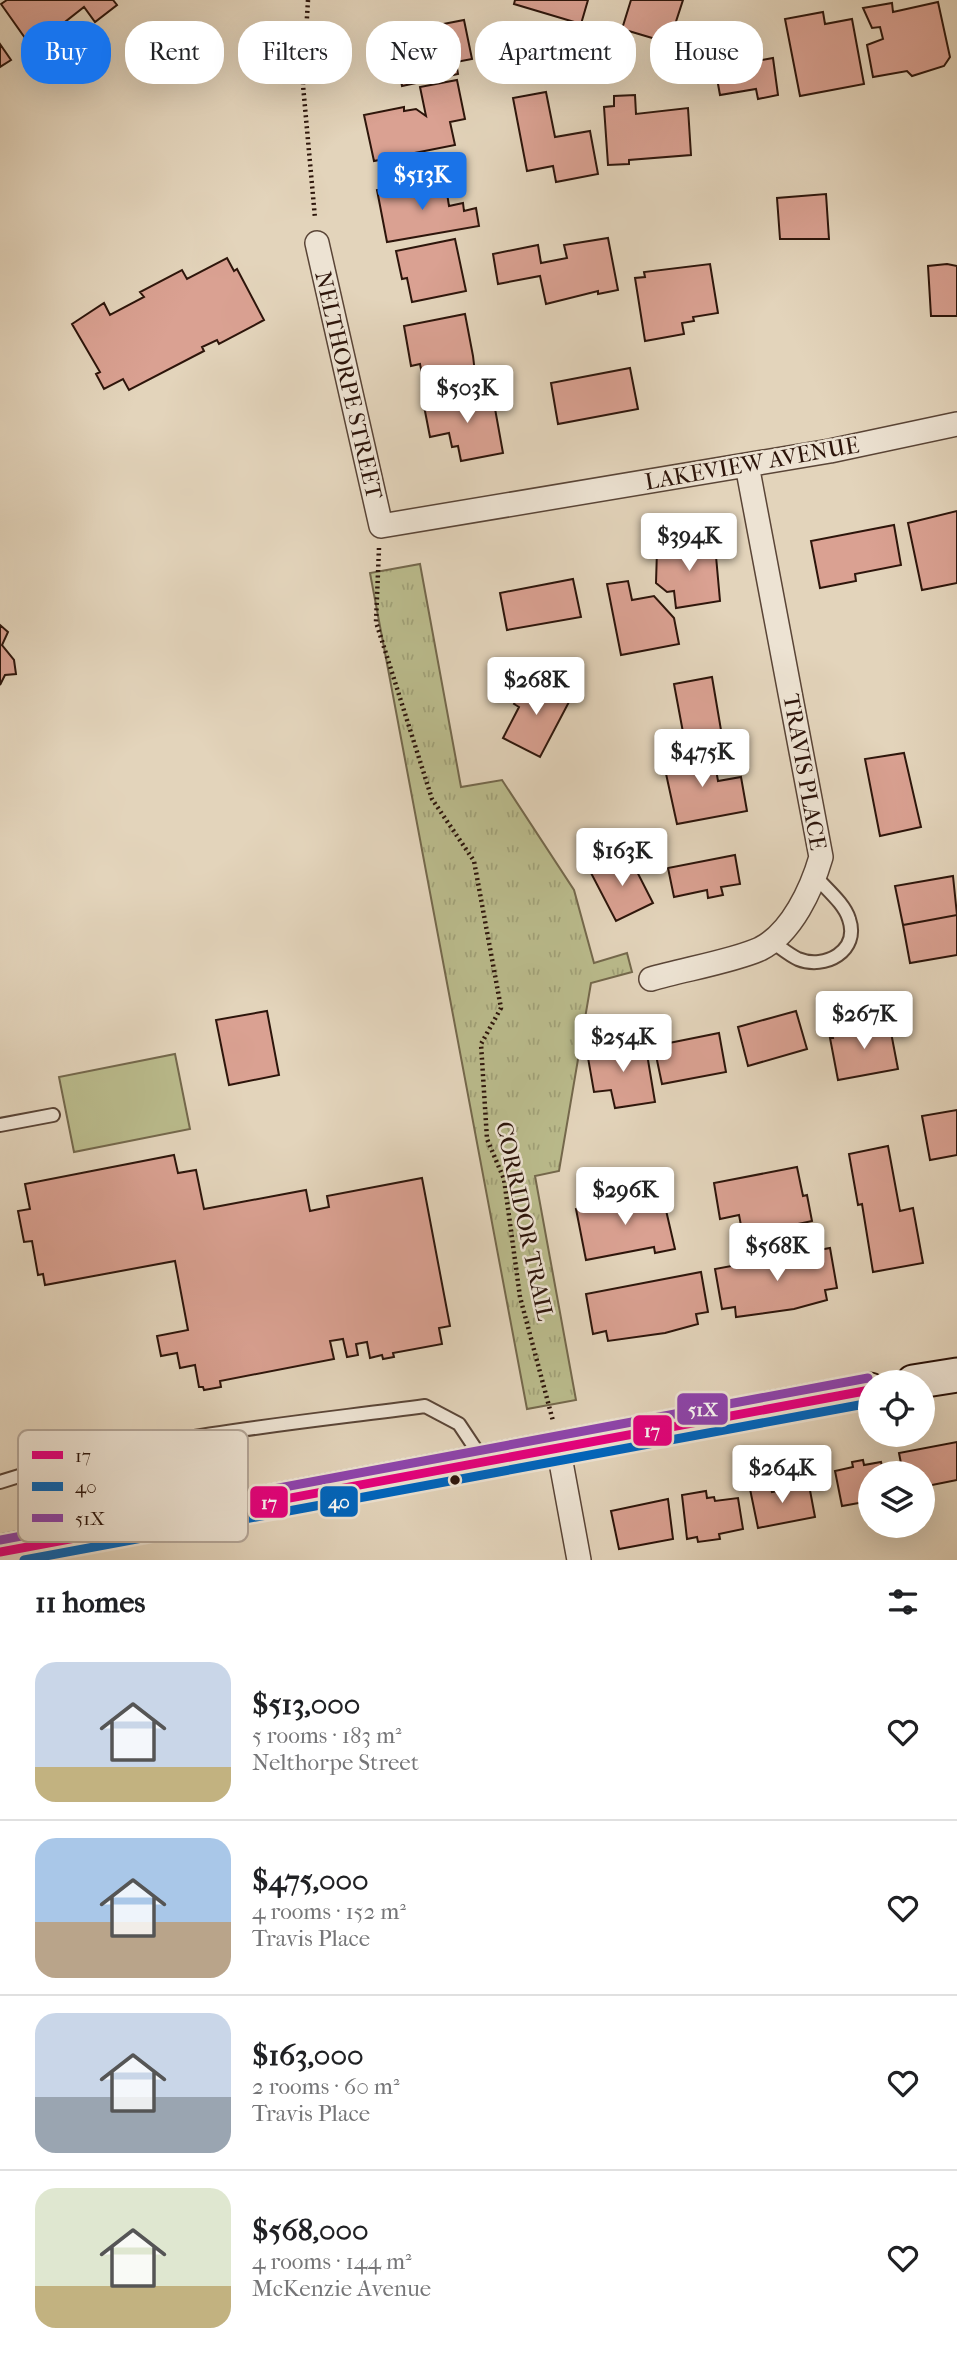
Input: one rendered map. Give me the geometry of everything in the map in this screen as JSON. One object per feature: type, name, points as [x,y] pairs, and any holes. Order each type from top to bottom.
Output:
[{"type":"main road","points":[[935,1378],[957,1375]]},
{"type":"main road","points":[[248,1505],[858,1392]]},
{"type":"main road","points":[[0,1552],[53,1542]]},
{"type":"street","name":"NELTHORPE STREET","points":[[317,243],[382,526]]},
{"type":"street","name":"LAKEVIEW AVENUE","points":[[382,526],[747,466],[957,424]]},
{"type":"street","name":"TRAVIS PLACE","points":[[651,979],[761,949],[782,932],[816,876],[821,856],[747,466]]},
{"type":"street","points":[[558,1446],[579,1560]]},
{"type":"lane","points":[[771,941],[797,959],[812,963],[829,961],[842,954],[849,944],[849,919],[816,876]]},
{"type":"lane","points":[[0,1125],[53,1115]]},
{"type":"lane","points":[[248,1430],[425,1406],[459,1424],[484,1460]]},
{"type":"lane","points":[[0,1482],[18,1476]]},
{"type":"path","points":[[308,0],[303,85],[317,243]]},
{"type":"path","name":"CORRIDOR TRAIL","points":[[382,526],[376,622],[432,799],[474,861],[501,1009],[481,1044],[487,1139],[504,1179],[520,1297],[558,1446]]},
{"type":"green space","points":[[420,564],[461,787],[502,780],[574,890],[594,963],[627,953],[632,972],[591,983],[559,1171],[535,1176],[576,1400],[527,1409],[370,573]]},
{"type":"green space","points":[[175,1054],[190,1129],[74,1152],[59,1077]]},
{"type":"building","points":[[7,0],[113,0],[117,5],[96,21],[84,7],[66,21],[21,21],[21,32],[1,4]]},
{"type":"building","points":[[515,0],[588,0],[582,21],[571,21],[514,4]]},
{"type":"building","points":[[631,0],[683,0],[676,21],[650,21],[650,37],[636,33],[636,21],[624,21]]},
{"type":"building","points":[[938,2],[950,57],[944,66],[912,76],[907,71],[873,77],[867,45],[883,39],[880,27],[872,28],[863,8],[892,3],[893,12]]},
{"type":"building","points":[[823,12],[825,24],[852,19],[864,84],[800,96],[785,19]]},
{"type":"building","points":[[464,20],[472,59],[461,61],[461,21],[459,21]]},
{"type":"building","points":[[0,44],[11,60],[0,67]]},
{"type":"building","points":[[773,58],[778,95],[758,99],[756,89],[720,95],[718,84],[763,84],[763,60]]},
{"type":"building","points":[[458,84],[465,119],[450,122],[455,145],[374,161],[364,115],[404,107],[404,111],[416,109],[426,116],[420,87]]},
{"type":"building","points":[[546,92],[555,137],[590,131],[598,174],[556,182],[553,166],[527,171],[513,98]]},
{"type":"building","points":[[635,95],[636,114],[688,108],[691,155],[629,160],[629,164],[608,165],[604,107],[614,106],[614,96]]},
{"type":"building","points":[[428,183],[428,186],[446,187],[449,206],[463,203],[464,211],[476,208],[479,226],[387,242],[377,190]]},
{"type":"building","points":[[826,194],[829,239],[780,239],[777,198]]},
{"type":"building","points":[[608,238],[618,290],[598,294],[598,291],[546,304],[540,276],[498,284],[493,254],[538,245],[541,263],[567,258],[564,245]]},
{"type":"building","points":[[455,239],[466,291],[412,302],[407,278],[402,279],[396,251]]},
{"type":"building","points":[[227,258],[234,271],[237,269],[264,320],[219,344],[217,340],[202,347],[204,351],[129,390],[123,379],[104,389],[96,374],[100,372],[72,324],[104,303],[110,315],[144,297],[140,292],[182,270],[187,279]]},
{"type":"building","points":[[710,264],[718,313],[693,317],[694,321],[682,323],[684,334],[645,341],[635,278],[645,277],[644,272]]},
{"type":"building","points":[[928,266],[957,266],[957,316],[931,316]]},
{"type":"building","points":[[465,314],[475,373],[471,374],[472,380],[425,389],[420,364],[411,366],[404,326]]},
{"type":"building","points":[[630,368],[638,409],[558,424],[551,383]]},
{"type":"building","points":[[492,392],[503,453],[461,461],[458,446],[452,447],[449,433],[430,437],[424,406]]},
{"type":"building","points":[[957,511],[957,583],[922,590],[908,523]]},
{"type":"building","points":[[894,525],[901,565],[855,574],[856,581],[820,588],[811,541]]},
{"type":"building","points":[[702,540],[702,546],[715,545],[720,601],[676,608],[674,591],[667,592],[656,583],[657,550]]},
{"type":"building","points":[[573,579],[581,617],[507,630],[500,593]]},
{"type":"building","points":[[628,581],[632,600],[654,596],[674,618],[679,644],[621,655],[607,584]]},
{"type":"building","points":[[0,625],[8,632],[2,645],[14,660],[16,674],[5,675],[0,685]]},
{"type":"building","points":[[712,677],[722,736],[685,743],[674,684]]},
{"type":"building","points":[[527,679],[556,693],[558,690],[570,700],[540,757],[503,738],[519,707],[514,704]]},
{"type":"building","points":[[713,752],[718,781],[741,777],[747,811],[677,824],[663,760]]},
{"type":"building","points":[[904,753],[921,827],[880,836],[865,759]]},
{"type":"building","points":[[628,854],[653,903],[616,921],[591,873]]},
{"type":"building","points":[[735,855],[740,884],[721,887],[723,895],[708,898],[707,890],[674,897],[668,868]]},
{"type":"building","points":[[953,876],[957,915],[903,925],[895,886]]},
{"type":"building","points":[[957,915],[957,955],[910,963],[903,925]]},
{"type":"building","points":[[267,1011],[279,1075],[229,1085],[216,1020]]},
{"type":"building","points":[[796,1011],[807,1049],[748,1066],[738,1027]]},
{"type":"building","points":[[889,1022],[898,1069],[838,1080],[830,1038],[833,1038],[832,1033]]},
{"type":"building","points":[[719,1033],[726,1072],[662,1084],[654,1046]]},
{"type":"building","points":[[626,1042],[627,1045],[645,1042],[655,1102],[615,1108],[611,1090],[594,1092],[587,1052]]},
{"type":"building","points":[[957,1110],[957,1155],[930,1160],[922,1116]]},
{"type":"building","points":[[888,1146],[900,1211],[913,1208],[923,1263],[873,1272],[862,1204],[858,1205],[849,1154]]},
{"type":"building","points":[[174,1155],[178,1173],[196,1170],[204,1209],[306,1190],[310,1211],[329,1207],[327,1196],[422,1178],[450,1326],[439,1328],[442,1344],[393,1353],[394,1357],[383,1359],[382,1355],[370,1358],[367,1342],[356,1344],[358,1355],[347,1357],[343,1339],[330,1341],[334,1359],[220,1381],[221,1387],[204,1390],[199,1387],[195,1365],[180,1368],[177,1353],[161,1356],[157,1336],[188,1330],[175,1261],[45,1285],[43,1274],[38,1275],[32,1241],[24,1242],[18,1211],[30,1209],[25,1184]]},
{"type":"building","points":[[797,1167],[803,1196],[807,1195],[812,1221],[743,1236],[739,1215],[720,1219],[714,1183]]},
{"type":"building","points":[[662,1193],[675,1249],[655,1253],[654,1247],[586,1260],[576,1209]]},
{"type":"building","points":[[830,1248],[837,1288],[825,1290],[827,1300],[794,1309],[736,1317],[735,1307],[722,1309],[715,1269]]},
{"type":"building","points":[[701,1272],[708,1312],[696,1314],[698,1324],[665,1333],[608,1341],[606,1331],[593,1334],[586,1294]]},
{"type":"building","points":[[957,1442],[957,1480],[935,1484],[935,1461],[901,1461],[899,1453]]},
{"type":"building","points":[[863,1460],[863,1461],[858,1461],[858,1503],[842,1506],[835,1471],[853,1467],[852,1462]]},
{"type":"building","points":[[770,1485],[772,1492],[809,1485],[815,1517],[758,1528],[750,1489]]},
{"type":"building","points":[[706,1491],[707,1498],[714,1497],[715,1501],[738,1498],[743,1529],[719,1534],[720,1539],[698,1542],[697,1537],[687,1539],[682,1495]]},
{"type":"building","points":[[668,1499],[673,1539],[619,1549],[611,1511]]},
{"type":"transit line","name":"51X","points":[[248,1494],[858,1380]]},
{"type":"transit line","name":"17","points":[[248,1506],[858,1392]]},
{"type":"transit line","name":"40","points":[[248,1518],[858,1405]]},
{"type":"transit line","name":"51X","points":[[0,1540],[18,1537]]},
{"type":"transit line","name":"17","points":[[0,1552],[54,1542]]},
{"type":"transit line","name":"40","points":[[24,1560],[121,1542]]}]
